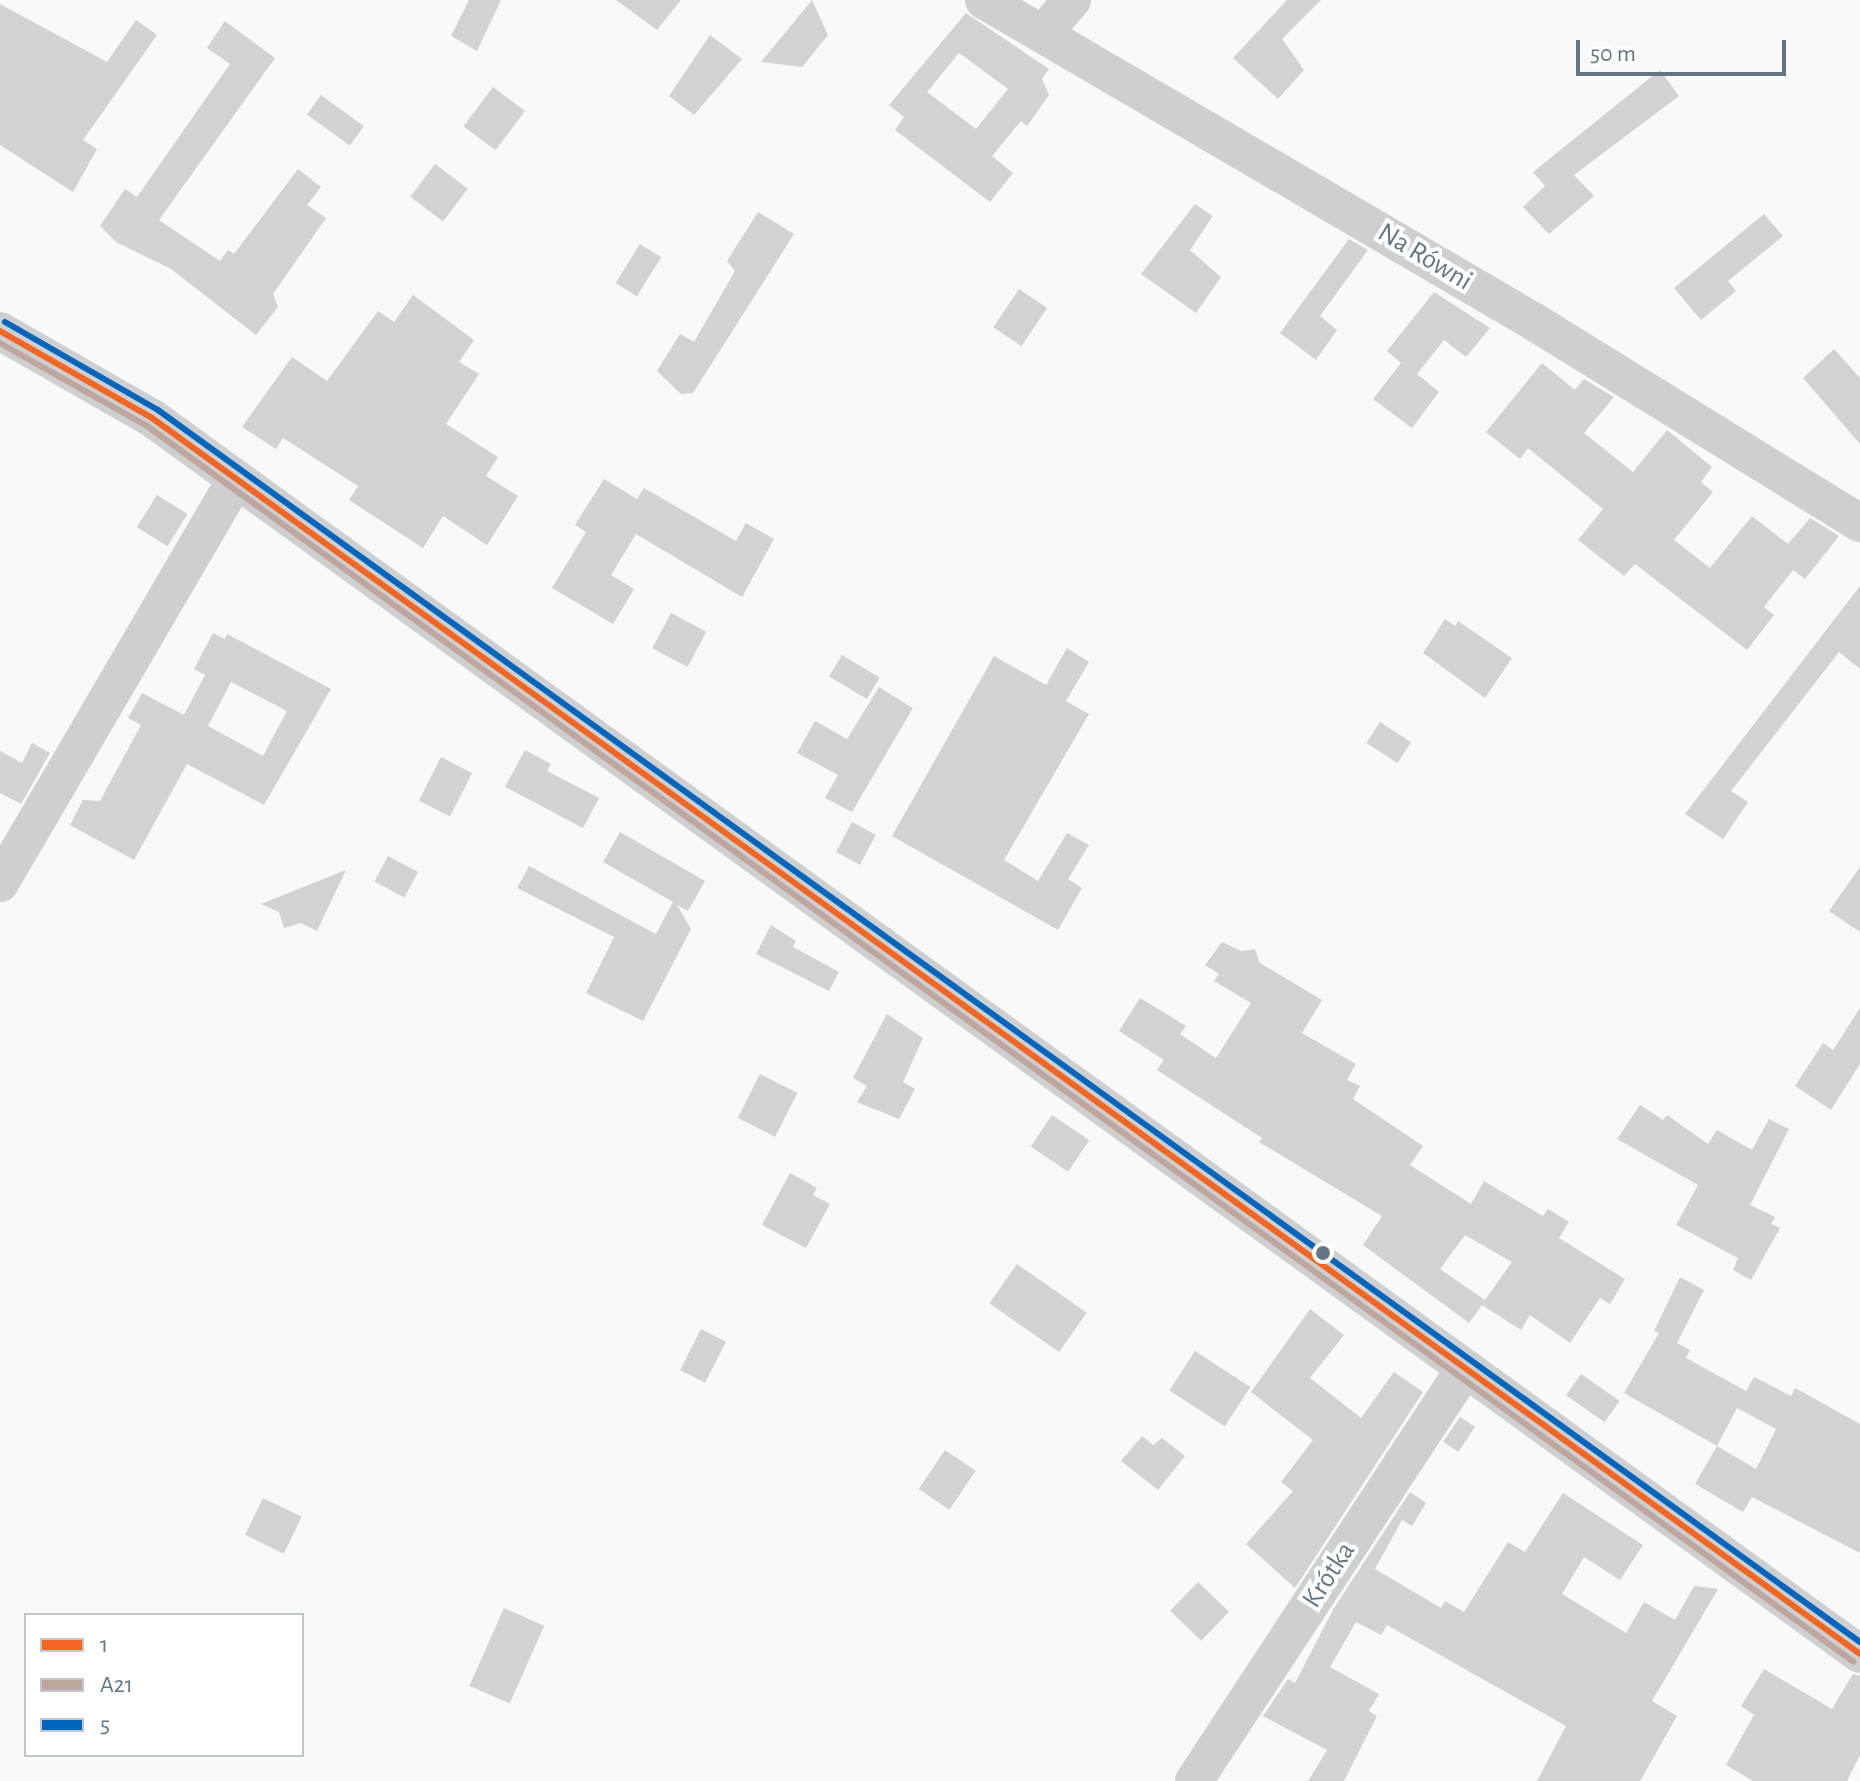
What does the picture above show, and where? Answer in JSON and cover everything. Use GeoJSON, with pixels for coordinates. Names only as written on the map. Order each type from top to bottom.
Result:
{"type":"FeatureCollection","features":[{"type":"Feature","properties":{"kind":"street","name":"Na Równi"},"geometry":{"type":"LineString","coordinates":[[984,0],[1045,31],[1860,523]]}},
{"type":"Feature","properties":{"kind":"street"},"geometry":{"type":"LineString","coordinates":[[1045,31],[1072,0]]}},
{"type":"Feature","properties":{"kind":"street"},"geometry":{"type":"LineString","coordinates":[[0,331],[91,379],[236,479],[1465,1369],[1856,1643]]}},
{"type":"Feature","properties":{"kind":"street"},"geometry":{"type":"LineString","coordinates":[[0,883],[236,479]]}},
{"type":"Feature","properties":{"kind":"street","name":"Krótka"},"geometry":{"type":"LineString","coordinates":[[1194,1781],[1465,1369]]}},
{"type":"Feature","properties":{"kind":"building"},"geometry":{"type":"Polygon","coordinates":[[[469,0],[501,0],[477,51],[451,36],[469,0]]]}},
{"type":"Feature","properties":{"kind":"building"},"geometry":{"type":"Polygon","coordinates":[[[616,0],[681,0],[657,30],[616,0]]]}},
{"type":"Feature","properties":{"kind":"building"},"geometry":{"type":"Polygon","coordinates":[[[812,0],[828,35],[802,67],[761,62],[812,0]]]}},
{"type":"Feature","properties":{"kind":"building"},"geometry":{"type":"Polygon","coordinates":[[[1287,0],[1321,0],[1282,39],[1304,70],[1278,99],[1233,58],[1287,0]]]}},
{"type":"Feature","properties":{"kind":"building"},"geometry":{"type":"Polygon","coordinates":[[[0,4],[107,62],[136,20],[157,35],[83,140],[97,149],[73,192],[0,145],[0,4]]]}},
{"type":"Feature","properties":{"kind":"building"},"geometry":{"type":"Polygon","coordinates":[[[966,13],[1049,69],[1042,79],[1049,95],[1027,126],[1021,121],[992,156],[1013,173],[990,202],[895,130],[904,117],[889,105],[966,13]],[[959,53],[927,92],[976,129],[1008,89],[959,53]]]}},
{"type":"Feature","properties":{"kind":"building"},"geometry":{"type":"Polygon","coordinates":[[[225,21],[275,58],[159,220],[220,261],[228,250],[234,254],[298,169],[321,187],[307,205],[326,218],[273,294],[278,307],[256,335],[171,269],[116,242],[100,226],[125,189],[137,197],[230,64],[207,48],[225,21]]]}},
{"type":"Feature","properties":{"kind":"building"},"geometry":{"type":"Polygon","coordinates":[[[710,35],[742,59],[694,115],[669,96],[710,35]]]}},
{"type":"Feature","properties":{"kind":"building"},"geometry":{"type":"Polygon","coordinates":[[[1660,70],[1679,96],[1574,175],[1594,196],[1549,234],[1523,207],[1545,186],[1533,172],[1660,70]]]}},
{"type":"Feature","properties":{"kind":"building"},"geometry":{"type":"Polygon","coordinates":[[[493,87],[525,111],[495,150],[464,126],[493,87]]]}},
{"type":"Feature","properties":{"kind":"building"},"geometry":{"type":"Polygon","coordinates":[[[321,95],[364,126],[350,146],[307,114],[321,95]]]}},
{"type":"Feature","properties":{"kind":"building"},"geometry":{"type":"Polygon","coordinates":[[[435,164],[468,189],[443,221],[410,197],[435,164]]]}},
{"type":"Feature","properties":{"kind":"building"},"geometry":{"type":"Polygon","coordinates":[[[1195,204],[1213,216],[1190,250],[1221,277],[1196,313],[1141,274],[1195,204]]]}},
{"type":"Feature","properties":{"kind":"building"},"geometry":{"type":"Polygon","coordinates":[[[758,212],[794,234],[693,393],[681,394],[657,371],[680,334],[694,342],[735,271],[727,261],[758,212]]]}},
{"type":"Feature","properties":{"kind":"building"},"geometry":{"type":"Polygon","coordinates":[[[1764,214],[1783,236],[1728,281],[1736,291],[1701,320],[1674,288],[1764,214]]]}},
{"type":"Feature","properties":{"kind":"building"},"geometry":{"type":"Polygon","coordinates":[[[1349,239],[1368,250],[1320,316],[1337,330],[1316,360],[1280,333],[1349,239]]]}},
{"type":"Feature","properties":{"kind":"building"},"geometry":{"type":"Polygon","coordinates":[[[640,244],[661,257],[637,296],[616,283],[640,244]]]}},
{"type":"Feature","properties":{"kind":"building"},"geometry":{"type":"Polygon","coordinates":[[[1019,289],[1047,308],[1021,346],[993,327],[1019,289]]]}},
{"type":"Feature","properties":{"kind":"building"},"geometry":{"type":"Polygon","coordinates":[[[1434,292],[1490,328],[1466,357],[1444,340],[1417,374],[1439,392],[1412,428],[1373,399],[1401,363],[1387,351],[1434,292]]]}},
{"type":"Feature","properties":{"kind":"building"},"geometry":{"type":"Polygon","coordinates":[[[413,295],[474,340],[459,362],[479,374],[446,424],[498,457],[486,476],[518,496],[487,545],[443,516],[423,548],[349,500],[358,486],[283,438],[276,449],[242,427],[292,357],[327,381],[378,311],[394,322],[413,295]]]}},
{"type":"Feature","properties":{"kind":"building"},"geometry":{"type":"Polygon","coordinates":[[[1834,349],[1860,378],[1860,444],[1803,378],[1834,349]]]}},
{"type":"Feature","properties":{"kind":"building"},"geometry":{"type":"Polygon","coordinates":[[[1542,363],[1575,390],[1584,379],[1614,397],[1584,433],[1633,472],[1667,430],[1712,467],[1701,482],[1713,492],[1674,540],[1710,568],[1752,516],[1788,544],[1810,518],[1839,536],[1805,579],[1793,570],[1764,607],[1774,615],[1747,650],[1635,564],[1624,576],[1578,540],[1603,509],[1528,448],[1520,459],[1486,432],[1542,363]]]}},
{"type":"Feature","properties":{"kind":"building"},"geometry":{"type":"Polygon","coordinates":[[[604,479],[637,499],[644,488],[736,541],[746,523],[774,539],[742,597],[636,534],[611,575],[634,589],[613,624],[552,588],[586,532],[575,525],[604,479]]]}},
{"type":"Feature","properties":{"kind":"building"},"geometry":{"type":"Polygon","coordinates":[[[157,495],[188,514],[167,546],[137,527],[157,495]]]}},
{"type":"Feature","properties":{"kind":"building"},"geometry":{"type":"Polygon","coordinates":[[[1860,586],[1860,669],[1839,652],[1731,791],[1748,802],[1723,839],[1685,814],[1860,586]]]}},
{"type":"Feature","properties":{"kind":"building"},"geometry":{"type":"Polygon","coordinates":[[[671,613],[706,632],[688,667],[652,648],[671,613]]]}},
{"type":"Feature","properties":{"kind":"building"},"geometry":{"type":"Polygon","coordinates":[[[1445,619],[1455,626],[1458,621],[1512,658],[1485,698],[1423,653],[1445,619]]]}},
{"type":"Feature","properties":{"kind":"building"},"geometry":{"type":"Polygon","coordinates":[[[213,633],[225,639],[227,634],[331,689],[264,805],[187,764],[134,860],[70,825],[83,800],[100,801],[141,725],[128,718],[142,693],[184,715],[205,675],[194,669],[213,633]],[[231,682],[208,726],[263,756],[287,711],[231,682]]]}},
{"type":"Feature","properties":{"kind":"building"},"geometry":{"type":"Polygon","coordinates":[[[1067,648],[1089,662],[1066,701],[1089,714],[1004,860],[1038,881],[1067,833],[1089,845],[1068,879],[1082,888],[1058,930],[892,836],[994,656],[1046,685],[1067,648]]]}},
{"type":"Feature","properties":{"kind":"building"},"geometry":{"type":"Polygon","coordinates":[[[842,655],[880,678],[867,699],[829,676],[842,655]]]}},
{"type":"Feature","properties":{"kind":"building"},"geometry":{"type":"Polygon","coordinates":[[[879,687],[913,708],[852,812],[825,798],[838,775],[797,753],[815,721],[847,739],[879,687]]]}},
{"type":"Feature","properties":{"kind":"building"},"geometry":{"type":"Polygon","coordinates":[[[1380,722],[1411,742],[1397,763],[1366,743],[1380,722]]]}},
{"type":"Feature","properties":{"kind":"building"},"geometry":{"type":"Polygon","coordinates":[[[32,743],[50,753],[21,804],[0,793],[0,751],[22,763],[32,743]]]}},
{"type":"Feature","properties":{"kind":"building"},"geometry":{"type":"Polygon","coordinates":[[[525,750],[551,764],[547,771],[599,798],[583,828],[505,787],[525,750]]]}},
{"type":"Feature","properties":{"kind":"building"},"geometry":{"type":"Polygon","coordinates":[[[441,757],[472,773],[450,817],[419,801],[441,757]]]}},
{"type":"Feature","properties":{"kind":"building"},"geometry":{"type":"Polygon","coordinates":[[[852,822],[876,835],[860,865],[836,852],[852,822]]]}},
{"type":"Feature","properties":{"kind":"building"},"geometry":{"type":"Polygon","coordinates":[[[620,832],[705,881],[688,911],[677,905],[691,929],[643,1021],[586,993],[614,937],[517,888],[529,866],[656,934],[673,902],[603,862],[620,832]]]}},
{"type":"Feature","properties":{"kind":"building"},"geometry":{"type":"Polygon","coordinates":[[[388,856],[418,872],[404,898],[374,882],[388,856]]]}},
{"type":"Feature","properties":{"kind":"building"},"geometry":{"type":"Polygon","coordinates":[[[1860,867],[1860,932],[1829,911],[1860,867]]]}},
{"type":"Feature","properties":{"kind":"building"},"geometry":{"type":"Polygon","coordinates":[[[346,870],[317,931],[301,923],[284,928],[279,912],[261,904],[346,870]]]}},
{"type":"Feature","properties":{"kind":"building"},"geometry":{"type":"Polygon","coordinates":[[[771,925],[796,941],[793,947],[839,972],[829,991],[756,954],[771,925]]]}},
{"type":"Feature","properties":{"kind":"building"},"geometry":{"type":"Polygon","coordinates":[[[1222,942],[1241,951],[1255,949],[1260,963],[1322,1000],[1302,1033],[1356,1064],[1347,1080],[1360,1086],[1353,1099],[1423,1146],[1410,1165],[1471,1204],[1484,1181],[1543,1216],[1548,1209],[1569,1222],[1559,1238],[1625,1279],[1610,1304],[1600,1298],[1570,1343],[1530,1315],[1521,1330],[1482,1305],[1469,1323],[1363,1245],[1382,1216],[1259,1142],[1262,1138],[1157,1070],[1164,1060],[1119,1031],[1140,998],[1186,1026],[1180,1034],[1216,1058],[1251,1003],[1214,981],[1219,974],[1205,965],[1222,942]],[[1465,1235],[1440,1269],[1485,1300],[1512,1262],[1465,1235]]]}},
{"type":"Feature","properties":{"kind":"building"},"geometry":{"type":"Polygon","coordinates":[[[1860,1008],[1860,1064],[1831,1110],[1795,1086],[1823,1043],[1833,1050],[1860,1008]]]}},
{"type":"Feature","properties":{"kind":"building"},"geometry":{"type":"Polygon","coordinates":[[[887,1014],[923,1038],[903,1082],[915,1089],[899,1119],[857,1102],[867,1086],[853,1078],[887,1014]]]}},
{"type":"Feature","properties":{"kind":"building"},"geometry":{"type":"Polygon","coordinates":[[[760,1074],[797,1093],[775,1137],[738,1118],[760,1074]]]}},
{"type":"Feature","properties":{"kind":"building"},"geometry":{"type":"Polygon","coordinates":[[[1640,1105],[1663,1120],[1667,1115],[1708,1144],[1717,1130],[1752,1150],[1769,1119],[1789,1129],[1750,1205],[1775,1217],[1771,1224],[1780,1228],[1751,1280],[1733,1270],[1738,1258],[1676,1225],[1698,1185],[1617,1139],[1640,1105]]]}},
{"type":"Feature","properties":{"kind":"building"},"geometry":{"type":"Polygon","coordinates":[[[1052,1115],[1089,1140],[1068,1172],[1031,1147],[1052,1115]]]}},
{"type":"Feature","properties":{"kind":"building"},"geometry":{"type":"Polygon","coordinates":[[[790,1173],[817,1188],[813,1195],[830,1204],[806,1248],[762,1225],[790,1173]]]}},
{"type":"Feature","properties":{"kind":"building"},"geometry":{"type":"Polygon","coordinates":[[[1017,1264],[1087,1313],[1059,1352],[989,1303],[1017,1264]]]}},
{"type":"Feature","properties":{"kind":"building"},"geometry":{"type":"Polygon","coordinates":[[[1680,1277],[1704,1290],[1677,1343],[1690,1350],[1686,1358],[1746,1391],[1754,1377],[1791,1396],[1795,1388],[1860,1424],[1860,1553],[1752,1497],[1743,1512],[1695,1484],[1717,1446],[1624,1393],[1659,1333],[1654,1331],[1680,1277]],[[1737,1408],[1717,1446],[1756,1469],[1776,1429],[1737,1408]]]}},
{"type":"Feature","properties":{"kind":"building"},"geometry":{"type":"Polygon","coordinates":[[[1310,1309],[1344,1335],[1310,1378],[1361,1418],[1394,1372],[1423,1392],[1295,1588],[1246,1544],[1293,1491],[1281,1482],[1313,1440],[1251,1392],[1310,1309]]]}},
{"type":"Feature","properties":{"kind":"building"},"geometry":{"type":"Polygon","coordinates":[[[701,1329],[726,1342],[705,1383],[680,1370],[701,1329]]]}},
{"type":"Feature","properties":{"kind":"building"},"geometry":{"type":"Polygon","coordinates":[[[1195,1351],[1250,1387],[1225,1426],[1169,1390],[1195,1351]]]}},
{"type":"Feature","properties":{"kind":"building"},"geometry":{"type":"Polygon","coordinates":[[[1581,1374],[1620,1401],[1605,1422],[1566,1395],[1581,1374]]]}},
{"type":"Feature","properties":{"kind":"building"},"geometry":{"type":"Polygon","coordinates":[[[1460,1417],[1475,1427],[1458,1452],[1443,1442],[1460,1417]]]}},
{"type":"Feature","properties":{"kind":"building"},"geometry":{"type":"Polygon","coordinates":[[[1142,1436],[1153,1445],[1162,1438],[1185,1456],[1158,1490],[1121,1461],[1142,1436]]]}},
{"type":"Feature","properties":{"kind":"building"},"geometry":{"type":"Polygon","coordinates":[[[945,1450],[976,1471],[949,1510],[919,1489],[945,1450]]]}},
{"type":"Feature","properties":{"kind":"building"},"geometry":{"type":"Polygon","coordinates":[[[1410,1492],[1426,1503],[1412,1526],[1402,1520],[1375,1569],[1441,1608],[1445,1601],[1464,1612],[1508,1542],[1525,1552],[1563,1493],[1643,1545],[1620,1580],[1584,1557],[1562,1594],[1626,1633],[1644,1602],[1675,1620],[1694,1586],[1718,1589],[1652,1701],[1677,1716],[1640,1781],[1537,1781],[1566,1726],[1387,1625],[1381,1635],[1356,1622],[1330,1667],[1379,1694],[1369,1711],[1377,1716],[1344,1781],[1308,1781],[1327,1750],[1263,1716],[1288,1679],[1295,1683],[1334,1608],[1410,1492]]]}},
{"type":"Feature","properties":{"kind":"building"},"geometry":{"type":"Polygon","coordinates":[[[263,1498],[302,1517],[284,1554],[245,1535],[263,1498]]]}},
{"type":"Feature","properties":{"kind":"building"},"geometry":{"type":"Polygon","coordinates":[[[1198,1582],[1229,1612],[1201,1641],[1170,1611],[1198,1582]]]}},
{"type":"Feature","properties":{"kind":"building"},"geometry":{"type":"Polygon","coordinates":[[[504,1608],[544,1626],[510,1704],[469,1686],[504,1608]]]}},
{"type":"Feature","properties":{"kind":"building"},"geometry":{"type":"Polygon","coordinates":[[[1764,1669],[1832,1709],[1853,1674],[1860,1676],[1860,1755],[1847,1781],[1753,1781],[1726,1765],[1754,1715],[1741,1706],[1764,1669]]]}},
{"type":"Feature","properties":{"kind":"transit line","name":"5"},"geometry":{"type":"LineString","coordinates":[[5,322],[158,410],[1860,1642]]}},
{"type":"Feature","properties":{"kind":"transit line","name":"1"},"geometry":{"type":"LineString","coordinates":[[0,331],[152,418],[1860,1654]]}},
{"type":"Feature","properties":{"kind":"transit line","name":"A21"},"geometry":{"type":"LineString","coordinates":[[0,343],[147,426],[1854,1662]]}}]}
